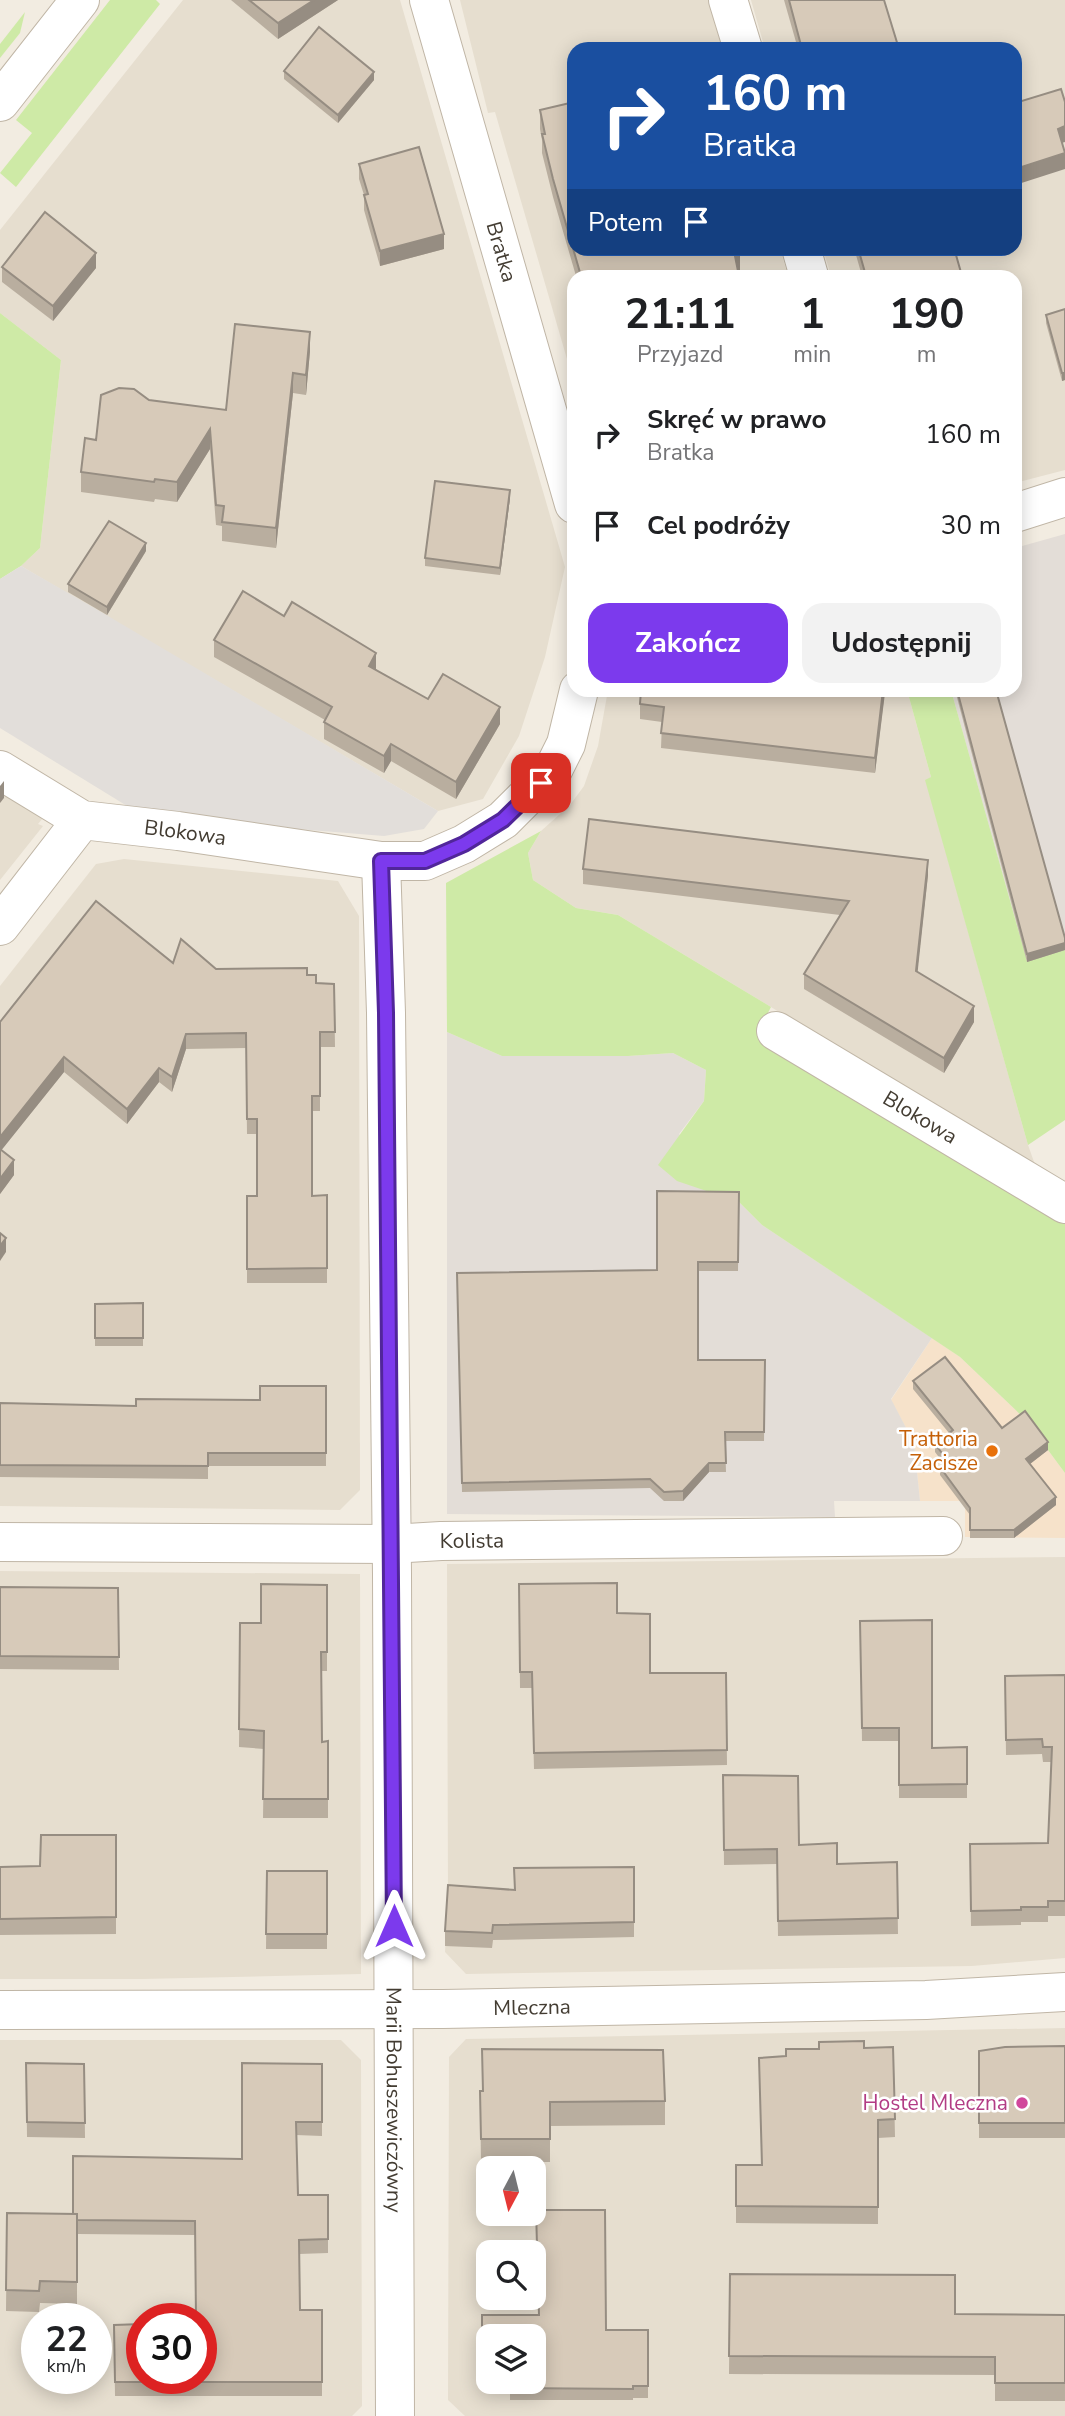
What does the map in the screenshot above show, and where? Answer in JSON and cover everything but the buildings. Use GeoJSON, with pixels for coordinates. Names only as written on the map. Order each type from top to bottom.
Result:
{"type":"FeatureCollection","features":[{"type":"Feature","properties":{"kind":"street","name":"Bratka"},"geometry":{"type":"LineString","coordinates":[[429,0],[567,481]]}},
{"type":"Feature","properties":{"kind":"street"},"geometry":{"type":"LineString","coordinates":[[728,0],[741,42]]}},
{"type":"Feature","properties":{"kind":"street"},"geometry":{"type":"LineString","coordinates":[[0,102],[75,2]]}},
{"type":"Feature","properties":{"kind":"street"},"geometry":{"type":"LineString","coordinates":[[1022,511],[1065,497]]}},
{"type":"Feature","properties":{"kind":"street"},"geometry":{"type":"LineString","coordinates":[[381,861],[425,861],[464,844],[503,820],[553,770],[566,744],[577,697]]}},
{"type":"Feature","properties":{"kind":"street","name":"Blokowa"},"geometry":{"type":"LineString","coordinates":[[0,770],[82,820],[178,831],[381,861]]}},
{"type":"Feature","properties":{"kind":"street"},"geometry":{"type":"LineString","coordinates":[[0,926],[82,820]]}},
{"type":"Feature","properties":{"kind":"street","name":"Marii Bohuszewiczówny"},"geometry":{"type":"LineString","coordinates":[[381,861],[386,1013],[391,1544],[395,2416]]}},
{"type":"Feature","properties":{"kind":"street","name":"Blokowa"},"geometry":{"type":"LineString","coordinates":[[776,1031],[1065,1205]]}},
{"type":"Feature","properties":{"kind":"street","name":"Kolista"},"geometry":{"type":"LineString","coordinates":[[0,1542],[391,1544],[441,1541],[943,1536]]}},
{"type":"Feature","properties":{"kind":"street","name":"Mleczna"},"geometry":{"type":"LineString","coordinates":[[0,2010],[394,2010],[926,2000],[1065,1992]]}},
{"type":"Feature","properties":{"kind":"shaded area"},"geometry":{"type":"Polygon","coordinates":[[[183,0],[400,0],[565,567],[545,657],[519,736],[483,799],[438,811],[21,566],[40,548],[61,360],[0,313],[0,230],[183,0]]]}},
{"type":"Feature","properties":{"kind":"shaded area"},"geometry":{"type":"Polygon","coordinates":[[[460,0],[709,0],[720,42],[567,42],[567,256],[782,256],[786,270],[567,270],[567,359],[495,112],[488,113],[460,0]]]}},
{"type":"Feature","properties":{"kind":"shaded area"},"geometry":{"type":"Polygon","coordinates":[[[751,0],[1065,0],[1065,470],[1022,481],[1022,270],[829,270],[825,256],[1022,256],[1022,42],[763,42],[751,0]]]}},
{"type":"Feature","properties":{"kind":"shaded area"},"geometry":{"type":"Polygon","coordinates":[[[1065,534],[1065,950],[1027,962],[953,697],[1022,697],[1022,546],[1065,534]]]}},
{"type":"Feature","properties":{"kind":"shaded area"},"geometry":{"type":"Polygon","coordinates":[[[21,566],[438,811],[424,829],[384,836],[163,818],[132,809],[0,728],[0,579],[21,566]]]}},
{"type":"Feature","properties":{"kind":"shaded area"},"geometry":{"type":"Polygon","coordinates":[[[607,697],[909,697],[931,777],[926,781],[1038,1173],[618,915],[576,908],[533,880],[528,853],[541,831],[570,805],[584,786],[598,746],[607,697]]]}},
{"type":"Feature","properties":{"kind":"shaded area"},"geometry":{"type":"Polygon","coordinates":[[[0,787],[46,814],[38,824],[43,826],[0,880],[0,787]]]}},
{"type":"Feature","properties":{"kind":"shaded area"},"geometry":{"type":"Polygon","coordinates":[[[124,859],[338,881],[359,916],[360,1490],[340,1510],[0,1506],[0,986],[96,864],[124,859]]]}},
{"type":"Feature","properties":{"kind":"shaded area"},"geometry":{"type":"Polygon","coordinates":[[[447,1032],[502,1056],[628,1056],[673,1053],[706,1070],[704,1101],[679,1134],[762,1225],[932,1338],[891,1399],[914,1443],[920,1501],[834,1501],[835,1517],[447,1514],[447,1032]]]}},
{"type":"Feature","properties":{"kind":"shaded area"},"geometry":{"type":"Polygon","coordinates":[[[932,1338],[960,1357],[1025,1419],[1065,1473],[1065,1538],[965,1537],[965,1501],[920,1501],[914,1443],[891,1400],[932,1338]]]}},
{"type":"Feature","properties":{"kind":"shaded area"},"geometry":{"type":"Polygon","coordinates":[[[1065,1557],[1065,1958],[972,1966],[466,1974],[445,1952],[448,1900],[447,1564],[1065,1557]]]}},
{"type":"Feature","properties":{"kind":"shaded area"},"geometry":{"type":"Polygon","coordinates":[[[0,1571],[360,1574],[361,1974],[0,1979],[0,1571]]]}},
{"type":"Feature","properties":{"kind":"shaded area"},"geometry":{"type":"Polygon","coordinates":[[[1065,2028],[1065,2416],[465,2416],[448,2400],[449,2057],[466,2039],[1065,2028]]]}},
{"type":"Feature","properties":{"kind":"shaded area"},"geometry":{"type":"Polygon","coordinates":[[[0,2040],[341,2040],[361,2060],[362,2406],[352,2416],[0,2416],[0,2040]]]}},
{"type":"Feature","properties":{"kind":"green space"},"geometry":{"type":"Polygon","coordinates":[[[110,0],[156,0],[160,4],[16,187],[0,173],[32,133],[16,120],[110,0]]]}},
{"type":"Feature","properties":{"kind":"green space"},"geometry":{"type":"Polygon","coordinates":[[[25,12],[20,33],[0,58],[0,44],[25,12]]]}},
{"type":"Feature","properties":{"kind":"green space"},"geometry":{"type":"Polygon","coordinates":[[[0,313],[61,360],[40,548],[21,566],[0,579],[0,313]]]}},
{"type":"Feature","properties":{"kind":"green space"},"geometry":{"type":"Polygon","coordinates":[[[909,697],[953,697],[1027,961],[1065,950],[1065,1120],[1028,1145],[925,780],[931,777],[909,697]]]}},
{"type":"Feature","properties":{"kind":"green space"},"geometry":{"type":"Polygon","coordinates":[[[541,831],[528,853],[533,880],[576,908],[618,915],[771,1007],[758,1032],[1065,1221],[1065,1473],[1025,1419],[960,1357],[762,1225],[739,1202],[677,1181],[658,1165],[704,1101],[706,1070],[673,1053],[628,1056],[502,1056],[447,1032],[446,883],[541,831]]]}},
{"type":"Feature","properties":{"kind":"place","name":"Trattoria Zacisze"},"geometry":{"type":"Point","coordinates":[992,1451]}},
{"type":"Feature","properties":{"kind":"place","name":"Hostel Mleczna"},"geometry":{"type":"Point","coordinates":[1022,2103]}},
{"type":"Feature","properties":{"kind":"route"},"geometry":{"type":"LineString","coordinates":[[394,1926],[386,1013],[381,861],[425,861],[464,844],[503,820],[541,783]]}}]}
